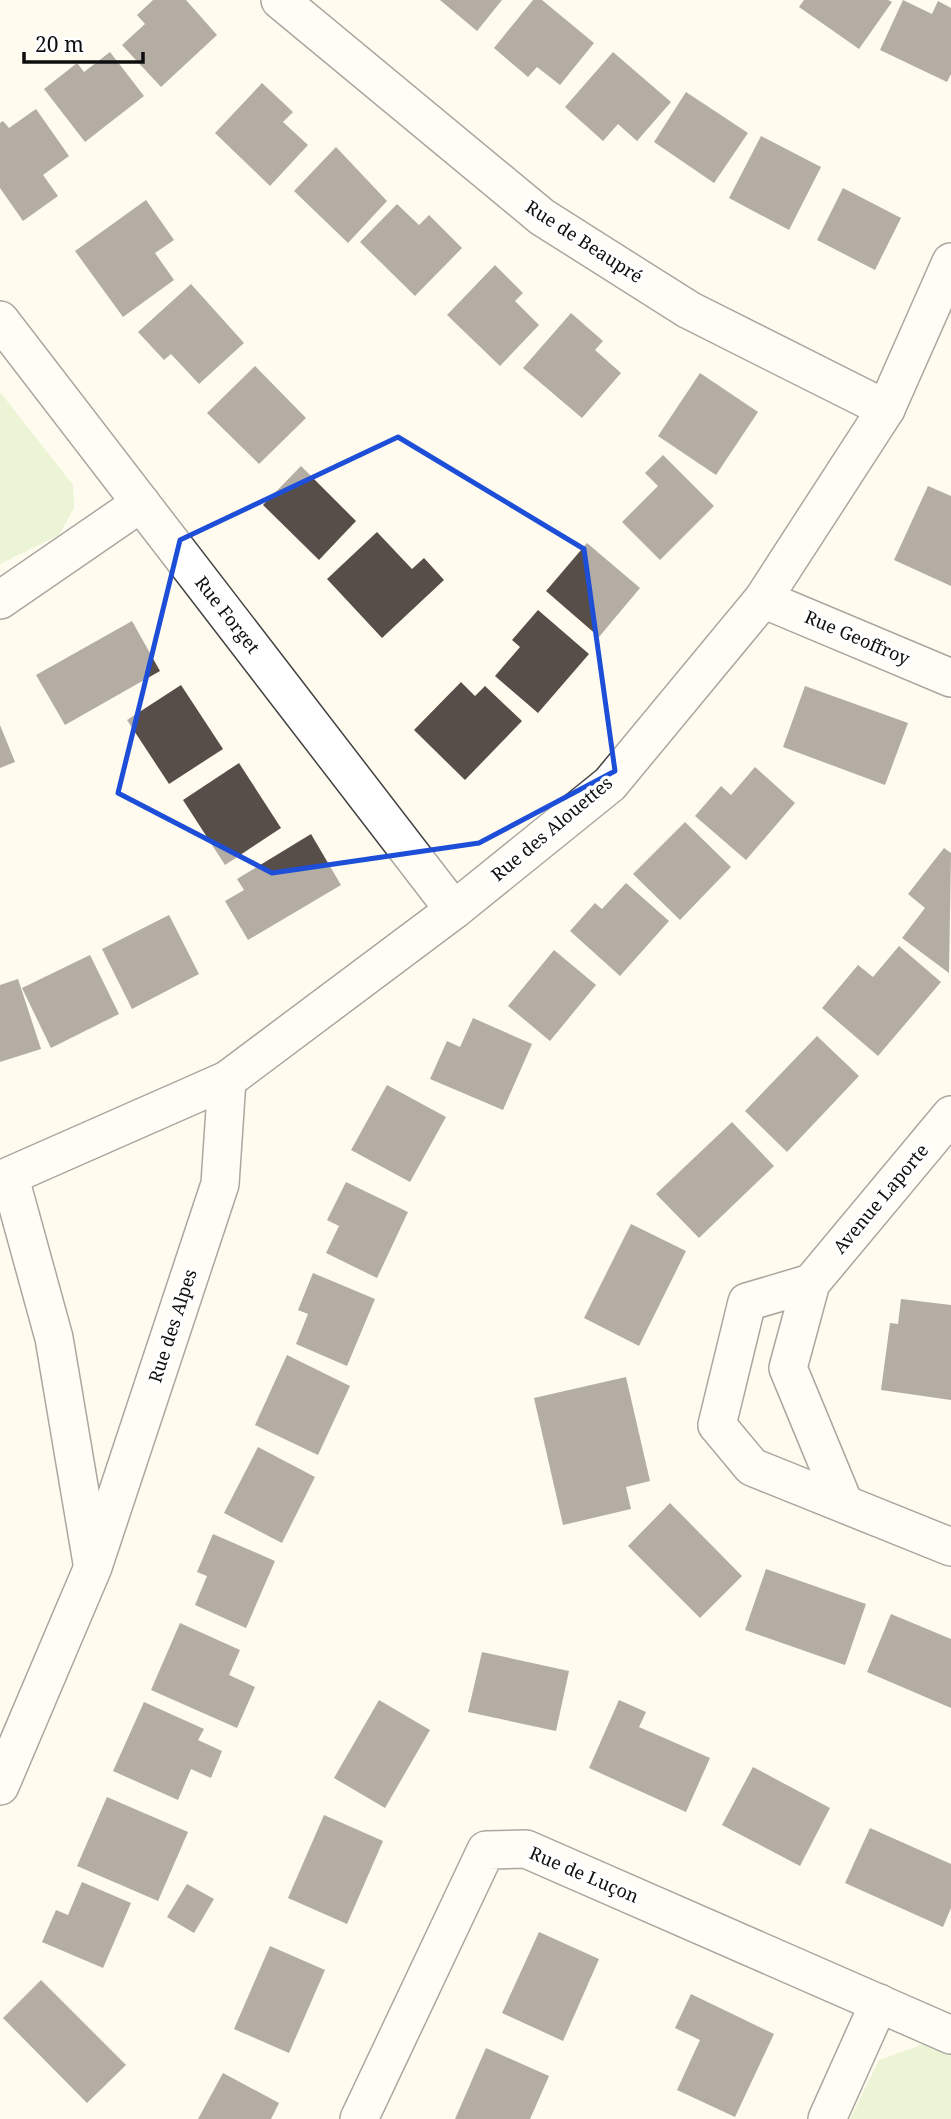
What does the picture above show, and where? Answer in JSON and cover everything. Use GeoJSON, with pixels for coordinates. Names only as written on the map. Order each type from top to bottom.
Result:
{"type":"FeatureCollection","features":[{"type":"Feature","properties":{"kind":"street","name":"Rue de Beaupré"},"geometry":{"type":"LineString","coordinates":[[280,0],[542,217],[689,310],[886,409]]}},
{"type":"Feature","properties":{"kind":"street","name":"Rue des Alouettes"},"geometry":{"type":"LineString","coordinates":[[5,1179],[227,1080],[454,911],[610,784],[763,599],[886,409],[951,261]]}},
{"type":"Feature","properties":{"kind":"street","name":"Rue Forget"},"geometry":{"type":"LineString","coordinates":[[0,320],[454,911]]}},
{"type":"Feature","properties":{"kind":"street"},"geometry":{"type":"LineString","coordinates":[[0,600],[141,503]]}},
{"type":"Feature","properties":{"kind":"street","name":"Rue Geoffroy"},"geometry":{"type":"LineString","coordinates":[[763,599],[951,678]]}},
{"type":"Feature","properties":{"kind":"street","name":"Rue des Alpes"},"geometry":{"type":"LineString","coordinates":[[0,1786],[93,1567],[220,1184],[227,1080]]}},
{"type":"Feature","properties":{"kind":"street","name":"Avenue Laporte"},"geometry":{"type":"LineString","coordinates":[[843,1501],[788,1368],[811,1283],[951,1115]]}},
{"type":"Feature","properties":{"kind":"street"},"geometry":{"type":"LineString","coordinates":[[5,1179],[54,1338],[93,1567]]}},
{"type":"Feature","properties":{"kind":"street"},"geometry":{"type":"LineString","coordinates":[[811,1283],[747,1302],[717,1424],[752,1467],[843,1501],[951,1547]]}},
{"type":"Feature","properties":{"kind":"street","name":"Rue de Luçon"},"geometry":{"type":"LineString","coordinates":[[359,2119],[486,1850],[526,1849],[951,2035]]}},
{"type":"Feature","properties":{"kind":"street"},"geometry":{"type":"LineString","coordinates":[[827,2119],[878,2004]]}},
{"type":"Feature","properties":{"kind":"highlighted area"},"geometry":{"type":"Polygon","coordinates":[[[398,437],[584,549],[615,771],[479,843],[272,873],[118,793],[180,540],[398,437]]]}},
{"type":"Feature","properties":{"kind":"green space"},"geometry":{"type":"Polygon","coordinates":[[[0,392],[73,485],[74,508],[59,535],[0,564],[0,392]]]}},
{"type":"Feature","properties":{"kind":"green space"},"geometry":{"type":"Polygon","coordinates":[[[946,2036],[951,2038],[951,2119],[850,2119],[879,2060],[946,2036]]]}},
{"type":"Feature","properties":{"kind":"building"},"geometry":{"type":"Polygon","coordinates":[[[153,0],[186,0],[217,35],[161,87],[122,45],[145,24],[137,15],[153,0]]]}},
{"type":"Feature","properties":{"kind":"building"},"geometry":{"type":"Polygon","coordinates":[[[440,0],[502,0],[477,31],[440,0]]]}},
{"type":"Feature","properties":{"kind":"building"},"geometry":{"type":"Polygon","coordinates":[[[533,0],[542,0],[594,43],[560,85],[537,67],[528,77],[494,48],[533,0]]]}},
{"type":"Feature","properties":{"kind":"building"},"geometry":{"type":"Polygon","coordinates":[[[804,0],[892,2],[859,49],[799,7],[804,0]]]}},
{"type":"Feature","properties":{"kind":"building"},"geometry":{"type":"Polygon","coordinates":[[[903,0],[932,14],[938,1],[951,8],[951,74],[947,82],[880,50],[903,0]]]}},
{"type":"Feature","properties":{"kind":"building"},"geometry":{"type":"Polygon","coordinates":[[[110,52],[144,96],[85,142],[44,89],[77,63],[84,72],[110,52]]]}},
{"type":"Feature","properties":{"kind":"building"},"geometry":{"type":"Polygon","coordinates":[[[613,52],[671,102],[637,141],[618,124],[603,141],[565,107],[613,52]]]}},
{"type":"Feature","properties":{"kind":"building"},"geometry":{"type":"Polygon","coordinates":[[[262,83],[293,112],[283,122],[308,145],[270,186],[215,133],[262,83]]]}},
{"type":"Feature","properties":{"kind":"building"},"geometry":{"type":"Polygon","coordinates":[[[686,92],[748,133],[714,183],[654,142],[686,92]]]}},
{"type":"Feature","properties":{"kind":"building"},"geometry":{"type":"Polygon","coordinates":[[[36,109],[69,156],[43,175],[58,196],[23,221],[0,188],[0,123],[3,121],[9,128],[36,109]]]}},
{"type":"Feature","properties":{"kind":"building"},"geometry":{"type":"Polygon","coordinates":[[[761,136],[821,167],[789,230],[729,198],[761,136]]]}},
{"type":"Feature","properties":{"kind":"building"},"geometry":{"type":"Polygon","coordinates":[[[336,147],[387,201],[348,243],[294,191],[336,147]]]}},
{"type":"Feature","properties":{"kind":"building"},"geometry":{"type":"Polygon","coordinates":[[[843,188],[901,218],[875,270],[817,240],[843,188]]]}},
{"type":"Feature","properties":{"kind":"building"},"geometry":{"type":"Polygon","coordinates":[[[146,200],[174,240],[155,253],[174,280],[123,317],[75,251],[146,200]]]}},
{"type":"Feature","properties":{"kind":"building"},"geometry":{"type":"Polygon","coordinates":[[[397,204],[419,225],[429,215],[462,248],[415,296],[360,242],[397,204]]]}},
{"type":"Feature","properties":{"kind":"building"},"geometry":{"type":"Polygon","coordinates":[[[495,265],[523,293],[515,301],[539,325],[500,366],[447,315],[495,265]]]}},
{"type":"Feature","properties":{"kind":"building"},"geometry":{"type":"Polygon","coordinates":[[[191,284],[244,343],[199,384],[171,354],[164,360],[138,332],[191,284]]]}},
{"type":"Feature","properties":{"kind":"building"},"geometry":{"type":"Polygon","coordinates":[[[571,313],[603,341],[595,350],[621,373],[582,418],[523,368],[571,313]]]}},
{"type":"Feature","properties":{"kind":"building"},"geometry":{"type":"Polygon","coordinates":[[[255,366],[306,418],[259,464],[207,413],[255,366]]]}},
{"type":"Feature","properties":{"kind":"building"},"geometry":{"type":"Polygon","coordinates":[[[700,373],[758,412],[716,475],[658,436],[700,373]]]}},
{"type":"Feature","properties":{"kind":"building"},"geometry":{"type":"Polygon","coordinates":[[[663,455],[714,506],[660,560],[622,522],[658,486],[645,473],[663,455]]]}},
{"type":"Feature","properties":{"kind":"building"},"geometry":{"type":"Polygon","coordinates":[[[301,466],[356,521],[319,560],[263,505],[301,466]]]}},
{"type":"Feature","properties":{"kind":"building"},"geometry":{"type":"Polygon","coordinates":[[[928,486],[951,496],[951,586],[894,560],[928,486]]]}},
{"type":"Feature","properties":{"kind":"building"},"geometry":{"type":"Polygon","coordinates":[[[377,532],[412,569],[424,558],[444,580],[382,638],[327,579],[377,532]]]}},
{"type":"Feature","properties":{"kind":"building"},"geometry":{"type":"Polygon","coordinates":[[[587,543],[640,588],[599,637],[546,591],[587,543]]]}},
{"type":"Feature","properties":{"kind":"building"},"geometry":{"type":"Polygon","coordinates":[[[538,610],[589,654],[538,713],[495,676],[520,647],[512,640],[538,610]]]}},
{"type":"Feature","properties":{"kind":"building"},"geometry":{"type":"Polygon","coordinates":[[[132,621],[160,671],[65,725],[36,675],[132,621]]]}},
{"type":"Feature","properties":{"kind":"building"},"geometry":{"type":"Polygon","coordinates":[[[461,682],[475,696],[485,686],[522,721],[465,780],[414,730],[461,682]]]}},
{"type":"Feature","properties":{"kind":"building"},"geometry":{"type":"Polygon","coordinates":[[[181,685],[223,749],[169,784],[127,720],[181,685]]]}},
{"type":"Feature","properties":{"kind":"building"},"geometry":{"type":"Polygon","coordinates":[[[805,686],[908,723],[885,785],[783,747],[805,686]]]}},
{"type":"Feature","properties":{"kind":"building"},"geometry":{"type":"Polygon","coordinates":[[[0,725],[15,762],[0,768],[0,725]]]}},
{"type":"Feature","properties":{"kind":"building"},"geometry":{"type":"Polygon","coordinates":[[[239,763],[281,828],[225,865],[183,800],[239,763]]]}},
{"type":"Feature","properties":{"kind":"building"},"geometry":{"type":"Polygon","coordinates":[[[755,767],[795,803],[746,860],[695,816],[721,786],[731,795],[755,767]]]}},
{"type":"Feature","properties":{"kind":"building"},"geometry":{"type":"Polygon","coordinates":[[[685,822],[731,867],[680,920],[633,874],[685,822]]]}},
{"type":"Feature","properties":{"kind":"building"},"geometry":{"type":"Polygon","coordinates":[[[311,834],[341,885],[248,940],[225,901],[244,890],[237,879],[311,834]]]}},
{"type":"Feature","properties":{"kind":"building"},"geometry":{"type":"Polygon","coordinates":[[[944,848],[951,853],[949,973],[902,938],[925,908],[908,894],[944,848]]]}},
{"type":"Feature","properties":{"kind":"building"},"geometry":{"type":"Polygon","coordinates":[[[626,883],[669,921],[620,976],[570,931],[595,903],[602,909],[626,883]]]}},
{"type":"Feature","properties":{"kind":"building"},"geometry":{"type":"Polygon","coordinates":[[[169,915],[199,974],[132,1009],[102,949],[169,915]]]}},
{"type":"Feature","properties":{"kind":"building"},"geometry":{"type":"Polygon","coordinates":[[[899,946],[941,982],[878,1056],[822,1008],[858,965],[873,977],[899,946]]]}},
{"type":"Feature","properties":{"kind":"building"},"geometry":{"type":"Polygon","coordinates":[[[554,950],[596,985],[550,1041],[508,1006],[554,950]]]}},
{"type":"Feature","properties":{"kind":"building"},"geometry":{"type":"Polygon","coordinates":[[[90,955],[119,1014],[51,1048],[22,988],[90,955]]]}},
{"type":"Feature","properties":{"kind":"building"},"geometry":{"type":"Polygon","coordinates":[[[18,979],[41,1049],[0,1062],[0,985],[18,979]]]}},
{"type":"Feature","properties":{"kind":"building"},"geometry":{"type":"Polygon","coordinates":[[[473,1018],[532,1044],[503,1110],[430,1079],[447,1041],[460,1047],[473,1018]]]}},
{"type":"Feature","properties":{"kind":"building"},"geometry":{"type":"Polygon","coordinates":[[[817,1036],[859,1076],[787,1152],[745,1111],[817,1036]]]}},
{"type":"Feature","properties":{"kind":"building"},"geometry":{"type":"Polygon","coordinates":[[[387,1085],[446,1117],[410,1182],[351,1150],[387,1085]]]}},
{"type":"Feature","properties":{"kind":"building"},"geometry":{"type":"Polygon","coordinates":[[[732,1122],[774,1166],[699,1238],[656,1194],[732,1122]]]}},
{"type":"Feature","properties":{"kind":"building"},"geometry":{"type":"Polygon","coordinates":[[[346,1182],[408,1212],[377,1278],[326,1253],[339,1226],[327,1220],[346,1182]]]}},
{"type":"Feature","properties":{"kind":"building"},"geometry":{"type":"Polygon","coordinates":[[[631,1224],[686,1251],[639,1346],[584,1318],[631,1224]]]}},
{"type":"Feature","properties":{"kind":"building"},"geometry":{"type":"Polygon","coordinates":[[[313,1273],[375,1299],[347,1366],[296,1344],[308,1314],[298,1310],[313,1273]]]}},
{"type":"Feature","properties":{"kind":"building"},"geometry":{"type":"Polygon","coordinates":[[[901,1299],[951,1305],[951,1400],[881,1390],[890,1323],[898,1324],[901,1299]]]}},
{"type":"Feature","properties":{"kind":"building"},"geometry":{"type":"Polygon","coordinates":[[[287,1355],[350,1386],[318,1455],[255,1425],[287,1355]]]}},
{"type":"Feature","properties":{"kind":"building"},"geometry":{"type":"Polygon","coordinates":[[[626,1377],[650,1481],[626,1487],[631,1509],[563,1525],[534,1398],[626,1377]]]}},
{"type":"Feature","properties":{"kind":"building"},"geometry":{"type":"Polygon","coordinates":[[[258,1447],[315,1477],[282,1543],[224,1513],[258,1447]]]}},
{"type":"Feature","properties":{"kind":"building"},"geometry":{"type":"Polygon","coordinates":[[[670,1503],[742,1576],[700,1618],[628,1546],[670,1503]]]}},
{"type":"Feature","properties":{"kind":"building"},"geometry":{"type":"Polygon","coordinates":[[[213,1534],[275,1561],[246,1628],[195,1605],[207,1576],[197,1572],[213,1534]]]}},
{"type":"Feature","properties":{"kind":"building"},"geometry":{"type":"Polygon","coordinates":[[[766,1569],[866,1604],[845,1665],[745,1630],[766,1569]]]}},
{"type":"Feature","properties":{"kind":"building"},"geometry":{"type":"Polygon","coordinates":[[[891,1614],[951,1639],[951,1708],[867,1672],[891,1614]]]}},
{"type":"Feature","properties":{"kind":"building"},"geometry":{"type":"Polygon","coordinates":[[[180,1623],[240,1650],[229,1675],[255,1687],[237,1728],[151,1690],[180,1623]]]}},
{"type":"Feature","properties":{"kind":"building"},"geometry":{"type":"Polygon","coordinates":[[[482,1652],[569,1671],[556,1731],[468,1712],[482,1652]]]}},
{"type":"Feature","properties":{"kind":"building"},"geometry":{"type":"Polygon","coordinates":[[[379,1700],[430,1730],[385,1808],[334,1778],[379,1700]]]}},
{"type":"Feature","properties":{"kind":"building"},"geometry":{"type":"Polygon","coordinates":[[[619,1700],[646,1712],[639,1727],[710,1758],[686,1812],[589,1768],[619,1700]]]}},
{"type":"Feature","properties":{"kind":"building"},"geometry":{"type":"Polygon","coordinates":[[[144,1702],[204,1729],[198,1740],[222,1751],[211,1778],[191,1769],[178,1800],[113,1771],[144,1702]]]}},
{"type":"Feature","properties":{"kind":"building"},"geometry":{"type":"Polygon","coordinates":[[[753,1767],[830,1808],[800,1866],[722,1825],[753,1767]]]}},
{"type":"Feature","properties":{"kind":"building"},"geometry":{"type":"Polygon","coordinates":[[[107,1797],[188,1832],[158,1901],[77,1866],[107,1797]]]}},
{"type":"Feature","properties":{"kind":"building"},"geometry":{"type":"Polygon","coordinates":[[[324,1815],[383,1841],[347,1924],[288,1898],[324,1815]]]}},
{"type":"Feature","properties":{"kind":"building"},"geometry":{"type":"Polygon","coordinates":[[[870,1828],[951,1864],[951,1908],[943,1927],[845,1883],[870,1828]]]}},
{"type":"Feature","properties":{"kind":"building"},"geometry":{"type":"Polygon","coordinates":[[[82,1882],[131,1903],[103,1968],[42,1942],[56,1910],[68,1915],[82,1882]]]}},
{"type":"Feature","properties":{"kind":"building"},"geometry":{"type":"Polygon","coordinates":[[[187,1884],[214,1899],[194,1933],[167,1917],[187,1884]]]}},
{"type":"Feature","properties":{"kind":"building"},"geometry":{"type":"Polygon","coordinates":[[[539,1932],[599,1959],[563,2041],[502,2013],[539,1932]]]}},
{"type":"Feature","properties":{"kind":"building"},"geometry":{"type":"Polygon","coordinates":[[[270,1946],[325,1970],[289,2053],[234,2029],[270,1946]]]}},
{"type":"Feature","properties":{"kind":"building"},"geometry":{"type":"Polygon","coordinates":[[[41,1980],[126,2065],[87,2103],[3,2018],[41,1980]]]}},
{"type":"Feature","properties":{"kind":"building"},"geometry":{"type":"Polygon","coordinates":[[[691,1994],[774,2034],[735,2117],[677,2090],[700,2040],[675,2028],[691,1994]]]}},
{"type":"Feature","properties":{"kind":"building"},"geometry":{"type":"Polygon","coordinates":[[[486,2048],[549,2076],[530,2119],[455,2119],[486,2048]]]}},
{"type":"Feature","properties":{"kind":"building"},"geometry":{"type":"Polygon","coordinates":[[[223,2073],[279,2103],[271,2119],[198,2119],[223,2073]]]}}]}
